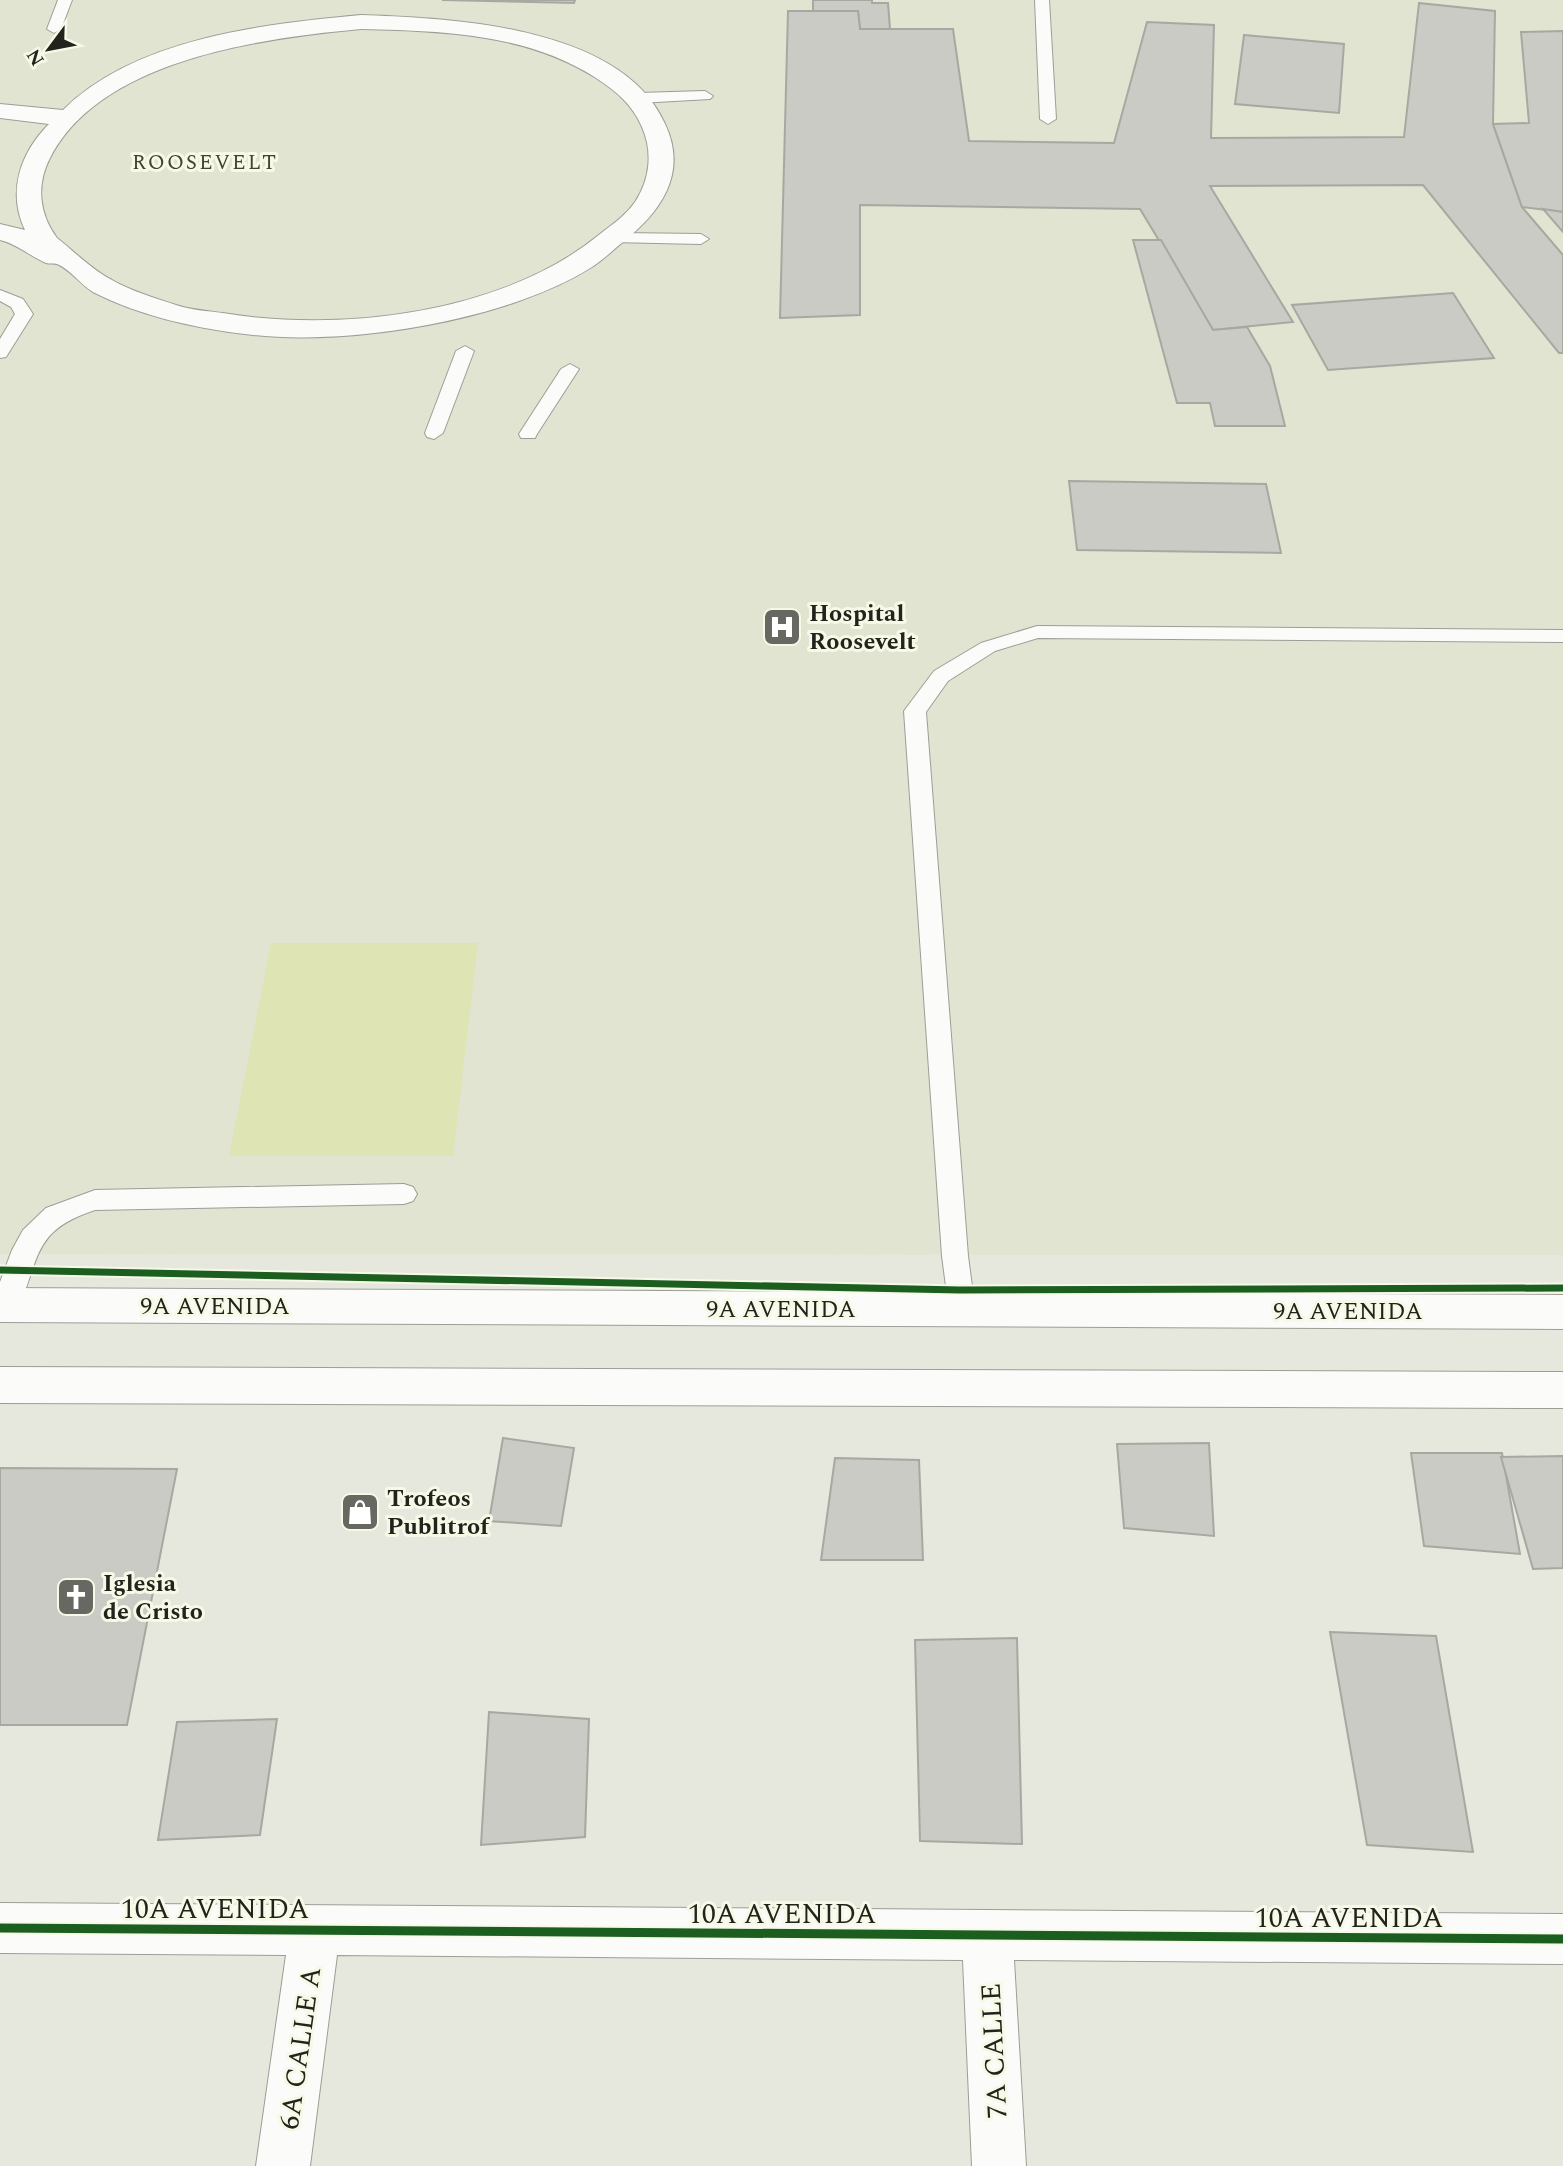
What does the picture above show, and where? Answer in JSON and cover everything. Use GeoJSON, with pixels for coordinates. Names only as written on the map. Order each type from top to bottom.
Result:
{"type":"FeatureCollection","features":[{"type":"Feature","properties":{"kind":"street"},"geometry":{"type":"LineString","coordinates":[[0,232],[20,237],[109,291],[167,312],[236,324],[346,327],[429,317],[504,298],[569,271],[618,238],[650,202],[663,166],[659,130],[638,97],[601,70],[541,44],[495,32],[430,23],[362,22],[292,28],[225,41],[163,60],[109,86],[65,118],[36,154],[26,192],[36,230],[66,264]]}},
{"type":"Feature","properties":{"kind":"street"},"geometry":{"type":"LineString","coordinates":[[0,111],[65,118]]}},
{"type":"Feature","properties":{"kind":"street","name":"9A AVENIDA"},"geometry":{"type":"LineString","coordinates":[[3,1305],[1563,1312]]}},
{"type":"Feature","properties":{"kind":"street"},"geometry":{"type":"LineString","coordinates":[[0,1385],[1563,1390]]}},
{"type":"Feature","properties":{"kind":"street","name":"10A AVENIDA"},"geometry":{"type":"LineString","coordinates":[[0,1927],[1563,1939]]}},
{"type":"Feature","properties":{"kind":"street","name":"6A CALLE A"},"geometry":{"type":"LineString","coordinates":[[283,2166],[315,1930]]}},
{"type":"Feature","properties":{"kind":"street","name":"7A CALLE"},"geometry":{"type":"LineString","coordinates":[[988,1935],[999,2166]]}},
{"type":"Feature","properties":{"kind":"lane"},"geometry":{"type":"LineString","coordinates":[[54,29],[65,0]]}},
{"type":"Feature","properties":{"kind":"lane"},"geometry":{"type":"LineString","coordinates":[[1042,0],[1048,119]]}},
{"type":"Feature","properties":{"kind":"lane"},"geometry":{"type":"LineString","coordinates":[[638,97],[705,96]]}},
{"type":"Feature","properties":{"kind":"lane"},"geometry":{"type":"LineString","coordinates":[[618,238],[701,239]]}},
{"type":"Feature","properties":{"kind":"lane"},"geometry":{"type":"LineString","coordinates":[[0,295],[18,303],[24,314],[0,353]]}},
{"type":"Feature","properties":{"kind":"lane"},"geometry":{"type":"LineString","coordinates":[[433,433],[465,351]]}},
{"type":"Feature","properties":{"kind":"lane"},"geometry":{"type":"LineString","coordinates":[[528,434],[570,369]]}},
{"type":"Feature","properties":{"kind":"lane"},"geometry":{"type":"LineString","coordinates":[[962,1310],[955,1255],[915,710],[941,676],[988,647],[1037,632],[1563,636]]}},
{"type":"Feature","properties":{"kind":"lane"},"geometry":{"type":"LineString","coordinates":[[3,1305],[22,1250],[49,1220],[72,1207],[95,1200],[404,1194]]}},
{"type":"Feature","properties":{"kind":"shaded area","name":"Hospital Roosevelt"},"geometry":{"type":"Polygon","coordinates":[[[0,0],[1563,0],[1563,1255],[0,1254],[0,0]]]}},
{"type":"Feature","properties":{"kind":"green space"},"geometry":{"type":"Polygon","coordinates":[[[271,943],[478,943],[453,1156],[229,1156],[271,943]]]}},
{"type":"Feature","properties":{"kind":"building"},"geometry":{"type":"Polygon","coordinates":[[[442,0],[575,0],[574,3],[442,0]]]}},
{"type":"Feature","properties":{"kind":"building"},"geometry":{"type":"Polygon","coordinates":[[[813,0],[872,0],[872,3],[888,3],[890,29],[860,29],[858,11],[813,11],[813,0]]]}},
{"type":"Feature","properties":{"kind":"building"},"geometry":{"type":"Polygon","coordinates":[[[1419,3],[1495,11],[1493,124],[1522,207],[1563,255],[1563,353],[1559,353],[1423,185],[1210,186],[1293,322],[1213,330],[1140,209],[860,205],[860,315],[780,318],[788,11],[858,11],[860,29],[953,29],[969,141],[1114,143],[1147,22],[1214,25],[1211,138],[1404,137],[1419,3]]]}},
{"type":"Feature","properties":{"kind":"building"},"geometry":{"type":"Polygon","coordinates":[[[1563,31],[1563,212],[1522,207],[1493,124],[1529,123],[1521,32],[1563,31]]]}},
{"type":"Feature","properties":{"kind":"building"},"geometry":{"type":"Polygon","coordinates":[[[1244,35],[1344,44],[1339,113],[1235,104],[1244,35]]]}},
{"type":"Feature","properties":{"kind":"building"},"geometry":{"type":"Polygon","coordinates":[[[1543,209],[1563,212],[1563,232],[1543,209]]]}},
{"type":"Feature","properties":{"kind":"building"},"geometry":{"type":"Polygon","coordinates":[[[1133,240],[1161,240],[1213,330],[1247,327],[1270,366],[1285,426],[1215,426],[1210,403],[1177,403],[1133,240]]]}},
{"type":"Feature","properties":{"kind":"building"},"geometry":{"type":"Polygon","coordinates":[[[1453,293],[1494,358],[1328,370],[1292,305],[1453,293]]]}},
{"type":"Feature","properties":{"kind":"building"},"geometry":{"type":"Polygon","coordinates":[[[1069,481],[1266,484],[1281,553],[1077,550],[1069,481]]]}},
{"type":"Feature","properties":{"kind":"building"},"geometry":{"type":"Polygon","coordinates":[[[503,1438],[574,1448],[561,1526],[489,1521],[503,1438]]]}},
{"type":"Feature","properties":{"kind":"building"},"geometry":{"type":"Polygon","coordinates":[[[1209,1443],[1214,1536],[1124,1528],[1117,1444],[1209,1443]]]}},
{"type":"Feature","properties":{"kind":"building"},"geometry":{"type":"Polygon","coordinates":[[[1411,1453],[1502,1453],[1520,1554],[1424,1546],[1411,1453]]]}},
{"type":"Feature","properties":{"kind":"building"},"geometry":{"type":"Polygon","coordinates":[[[1563,1456],[1563,1568],[1533,1569],[1501,1457],[1563,1456]]]}},
{"type":"Feature","properties":{"kind":"building"},"geometry":{"type":"Polygon","coordinates":[[[835,1458],[919,1460],[923,1560],[821,1560],[835,1458]]]}},
{"type":"Feature","properties":{"kind":"building","name":"Iglesia de Cristo"},"geometry":{"type":"Polygon","coordinates":[[[0,1468],[177,1469],[127,1725],[0,1725],[0,1468]]]}},
{"type":"Feature","properties":{"kind":"building"},"geometry":{"type":"Polygon","coordinates":[[[1330,1632],[1436,1636],[1473,1852],[1367,1845],[1330,1632]]]}},
{"type":"Feature","properties":{"kind":"building"},"geometry":{"type":"Polygon","coordinates":[[[1017,1638],[1022,1844],[920,1841],[915,1640],[1017,1638]]]}},
{"type":"Feature","properties":{"kind":"building"},"geometry":{"type":"Polygon","coordinates":[[[489,1712],[589,1719],[585,1837],[481,1845],[489,1712]]]}},
{"type":"Feature","properties":{"kind":"building"},"geometry":{"type":"Polygon","coordinates":[[[277,1719],[260,1835],[158,1840],[177,1722],[277,1719]]]}},
{"type":"Feature","properties":{"kind":"cycle path"},"geometry":{"type":"LineString","coordinates":[[0,1270],[960,1290],[1563,1288]]}},
{"type":"Feature","properties":{"kind":"cycle path"},"geometry":{"type":"LineString","coordinates":[[0,1928],[1563,1939]]}},
{"type":"Feature","properties":{"kind":"place","name":"Hospital Roosevelt"},"geometry":{"type":"Point","coordinates":[782,627]}},
{"type":"Feature","properties":{"kind":"place","name":"Trofeos Publitrof"},"geometry":{"type":"Point","coordinates":[360,1512]}},
{"type":"Feature","properties":{"kind":"place","name":"Iglesia de Cristo"},"geometry":{"type":"Point","coordinates":[76,1597]}},
{"type":"Feature","properties":{"kind":"district","name":"ROOSEVELT"},"geometry":{"type":"Point","coordinates":[205,162]}}]}
